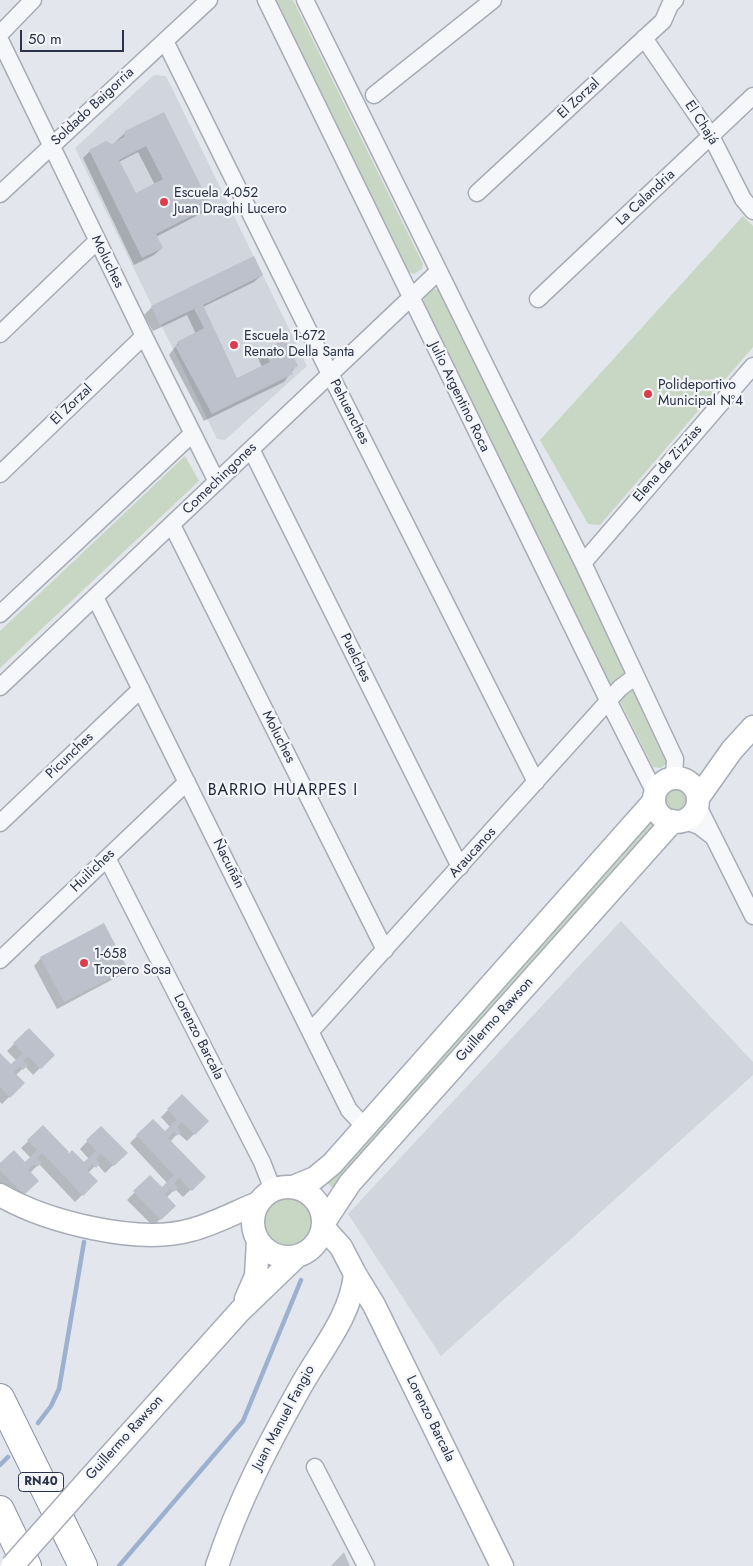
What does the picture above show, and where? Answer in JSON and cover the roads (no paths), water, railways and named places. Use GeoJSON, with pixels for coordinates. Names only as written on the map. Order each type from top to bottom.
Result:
{"type":"FeatureCollection","features":[{"type":"Feature","properties":{"kind":"highway","name":"RN40"},"geometry":{"type":"LineString","coordinates":[[0,1398],[83,1566]]}},
{"type":"Feature","properties":{"kind":"highway"},"geometry":{"type":"LineString","coordinates":[[0,1510],[27,1566]]}},
{"type":"Feature","properties":{"kind":"main road","name":"Guillermo Rawson"},"geometry":{"type":"LineString","coordinates":[[323,1226],[350,1183],[753,727]]}},
{"type":"Feature","properties":{"kind":"main road","name":"Guillermo Rawson"},"geometry":{"type":"LineString","coordinates":[[0,1195],[24,1209],[63,1222],[100,1229],[151,1234],[191,1230],[274,1193],[306,1182],[325,1170],[365,1127],[655,797],[662,783],[686,801]]}},
{"type":"Feature","properties":{"kind":"main road"},"geometry":{"type":"LineString","coordinates":[[655,797],[658,812],[686,801]]}},
{"type":"Feature","properties":{"kind":"main road"},"geometry":{"type":"LineString","coordinates":[[303,1190],[317,1202],[322,1214],[323,1226],[319,1239],[303,1254],[284,1258],[274,1255],[258,1241],[253,1231],[252,1220],[274,1193],[303,1190]]}},
{"type":"Feature","properties":{"kind":"main road","name":"Lorenzo Barcala"},"geometry":{"type":"LineString","coordinates":[[323,1226],[341,1247],[374,1305],[502,1566]]}},
{"type":"Feature","properties":{"kind":"main road","name":"Guillermo Rawson"},"geometry":{"type":"LineString","coordinates":[[240,1311],[256,1276],[258,1241]]}},
{"type":"Feature","properties":{"kind":"main road","name":"Guillermo Rawson"},"geometry":{"type":"LineString","coordinates":[[12,1566],[240,1311],[303,1254]]}},
{"type":"Feature","properties":{"kind":"main road"},"geometry":{"type":"LineString","coordinates":[[303,1254],[355,1274]]}},
{"type":"Feature","properties":{"kind":"main road","name":"Juan Manuel Fangio"},"geometry":{"type":"LineString","coordinates":[[218,1566],[232,1522],[260,1459],[317,1356],[346,1311],[353,1294],[355,1274]]}},
{"type":"Feature","properties":{"kind":"street"},"geometry":{"type":"LineString","coordinates":[[0,34],[33,0]]}},
{"type":"Feature","properties":{"kind":"street","name":"Soldado Baigorria"},"geometry":{"type":"LineString","coordinates":[[0,194],[209,0]]}},
{"type":"Feature","properties":{"kind":"street","name":"Julio Argentino Roca"},"geometry":{"type":"LineString","coordinates":[[266,0],[655,797]]}},
{"type":"Feature","properties":{"kind":"street"},"geometry":{"type":"LineString","coordinates":[[304,0],[583,563],[675,759],[686,801],[699,826],[717,841],[753,916]]}},
{"type":"Feature","properties":{"kind":"street"},"geometry":{"type":"LineString","coordinates":[[374,96],[493,0]]}},
{"type":"Feature","properties":{"kind":"street","name":"El Zorzal"},"geometry":{"type":"LineString","coordinates":[[478,193],[662,21],[670,5],[675,0]]}},
{"type":"Feature","properties":{"kind":"street","name":"El Chajá"},"geometry":{"type":"LineString","coordinates":[[644,38],[711,136],[743,199],[753,211]]}},
{"type":"Feature","properties":{"kind":"street","name":"Moluches"},"geometry":{"type":"LineString","coordinates":[[0,40],[192,434],[218,482]]}},
{"type":"Feature","properties":{"kind":"street","name":"Pehuenches"},"geometry":{"type":"LineString","coordinates":[[165,41],[330,374],[536,782]]}},
{"type":"Feature","properties":{"kind":"street","name":"La Calandria"},"geometry":{"type":"LineString","coordinates":[[538,299],[753,96]]}},
{"type":"Feature","properties":{"kind":"street"},"geometry":{"type":"LineString","coordinates":[[0,334],[97,241]]}},
{"type":"Feature","properties":{"kind":"street","name":"Comechingones"},"geometry":{"type":"LineString","coordinates":[[0,687],[439,271]]}},
{"type":"Feature","properties":{"kind":"street","name":"El Zorzal"},"geometry":{"type":"LineString","coordinates":[[0,474],[144,336]]}},
{"type":"Feature","properties":{"kind":"street","name":"Elena de Zizzias"},"geometry":{"type":"LineString","coordinates":[[583,563],[753,366]]}},
{"type":"Feature","properties":{"kind":"street"},"geometry":{"type":"LineString","coordinates":[[0,614],[192,434]]}},
{"type":"Feature","properties":{"kind":"street","name":"Puelches"},"geometry":{"type":"LineString","coordinates":[[251,449],[460,867]]}},
{"type":"Feature","properties":{"kind":"street","name":"Moluches"},"geometry":{"type":"LineString","coordinates":[[172,525],[385,950]]}},
{"type":"Feature","properties":{"kind":"street","name":"Ñacuñán"},"geometry":{"type":"LineString","coordinates":[[95,597],[349,1110],[365,1127]]}},
{"type":"Feature","properties":{"kind":"street","name":"Araucanos"},"geometry":{"type":"LineString","coordinates":[[311,1031],[620,688],[636,676]]}},
{"type":"Feature","properties":{"kind":"street","name":"Picunches"},"geometry":{"type":"LineString","coordinates":[[0,822],[141,689]]}},
{"type":"Feature","properties":{"kind":"street","name":"Huiliches"},"geometry":{"type":"LineString","coordinates":[[0,960],[187,782]]}},
{"type":"Feature","properties":{"kind":"street","name":"Lorenzo Barcala"},"geometry":{"type":"LineString","coordinates":[[107,858],[262,1162],[274,1193]]}},
{"type":"Feature","properties":{"kind":"street"},"geometry":{"type":"LineString","coordinates":[[315,1467],[366,1566]]}},
{"type":"Feature","properties":{"kind":"waterway"},"geometry":{"type":"LineString","coordinates":[[38,1423],[51,1406],[59,1389],[84,1242]]}},
{"type":"Feature","properties":{"kind":"waterway"},"geometry":{"type":"LineString","coordinates":[[119,1566],[243,1421],[301,1280]]}},
{"type":"Feature","properties":{"kind":"waterway"},"geometry":{"type":"LineString","coordinates":[[0,1465],[8,1457]]}},
{"type":"Feature","properties":{"kind":"place","name":"Escuela 4-052 Juan Draghi Lucero"},"geometry":{"type":"Point","coordinates":[164,202]}},
{"type":"Feature","properties":{"kind":"place","name":"Escuela 1-672 Renato Della Santa"},"geometry":{"type":"Point","coordinates":[234,345]}},
{"type":"Feature","properties":{"kind":"place","name":"Polideportivo Municipal Nº4"},"geometry":{"type":"Point","coordinates":[648,394]}},
{"type":"Feature","properties":{"kind":"place","name":"1-658 Tropero Sosa"},"geometry":{"type":"Point","coordinates":[84,963]}},
{"type":"Feature","properties":{"kind":"district","name":"BARRIO HUARPES I"},"geometry":{"type":"Point","coordinates":[283,791]}}]}
